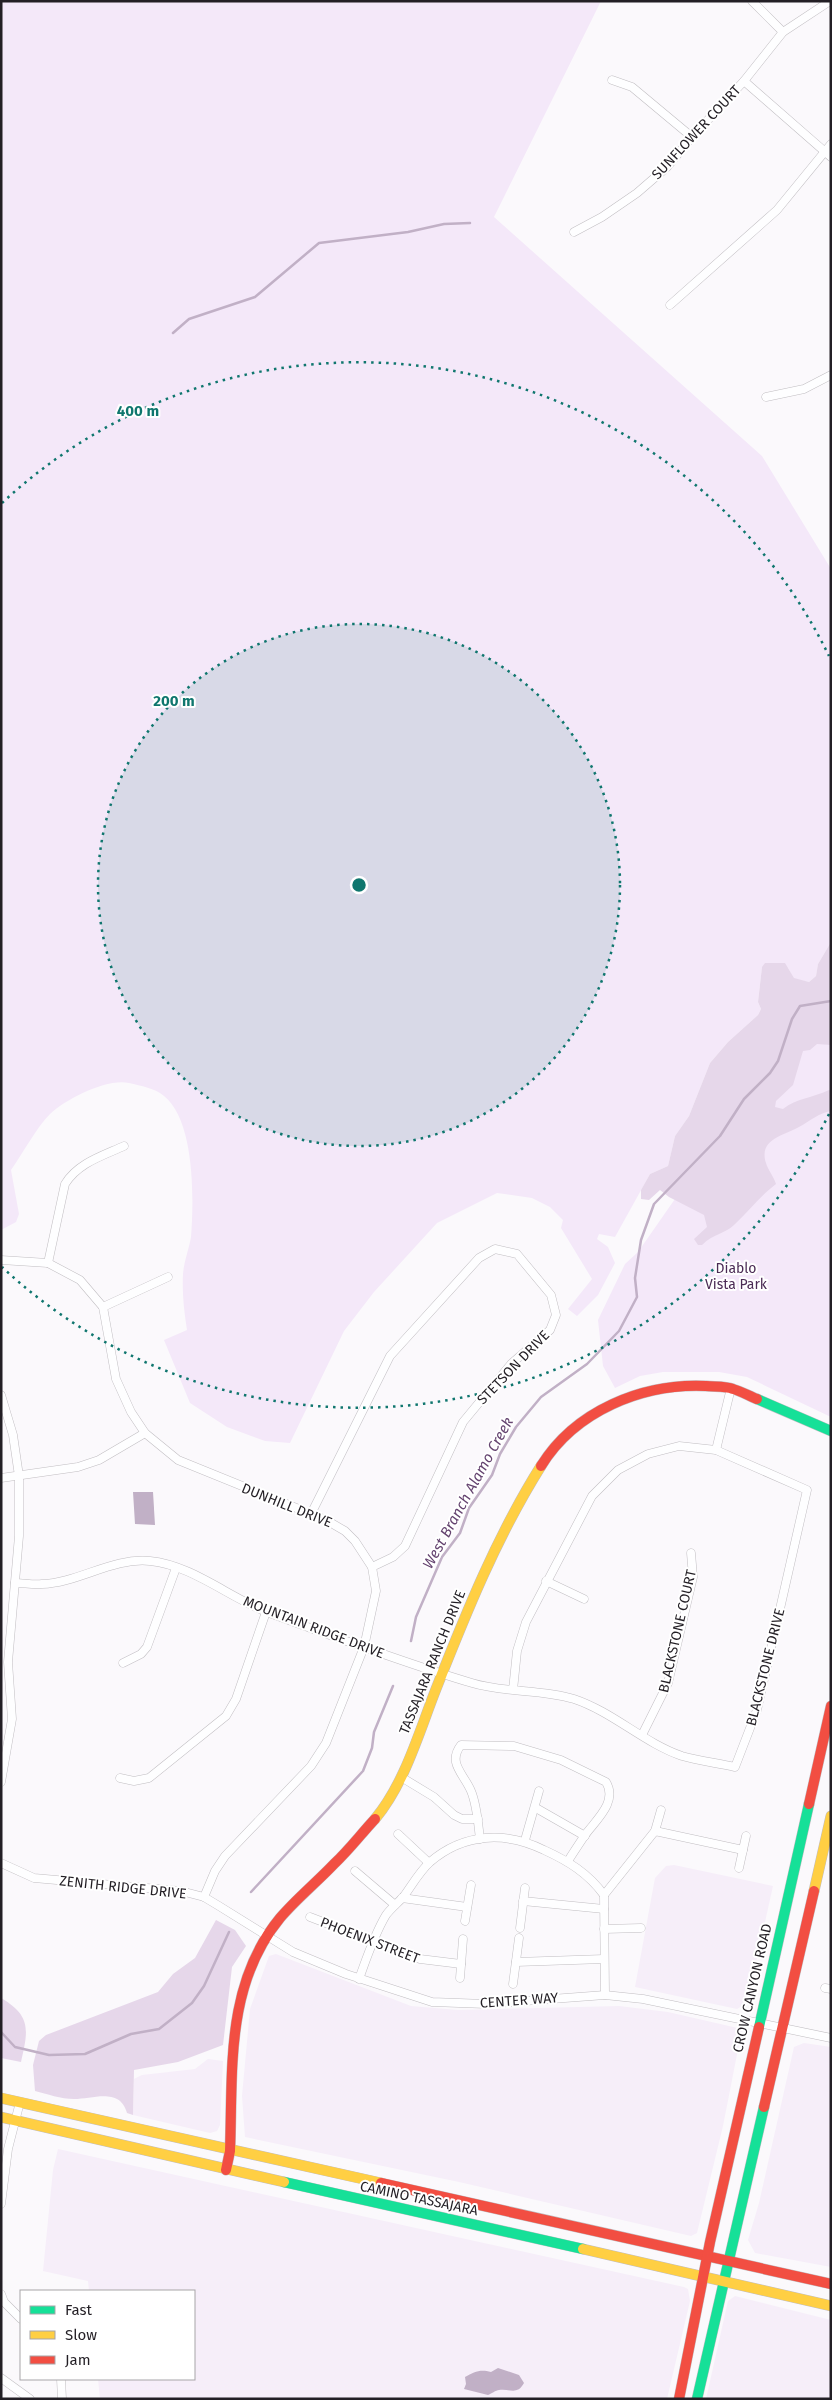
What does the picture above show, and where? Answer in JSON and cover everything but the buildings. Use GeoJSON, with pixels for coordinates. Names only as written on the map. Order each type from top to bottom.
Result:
{"type":"FeatureCollection","features":[{"type":"Feature","properties":{"kind":"main road","name":"TASSAJARA RANCH DRIVE"},"geometry":{"type":"LineString","coordinates":[[226,2170],[230,2151],[235,2030],[240,1996],[250,1968],[267,1936],[281,1917],[359,1839],[382,1810],[401,1777],[464,1616],[525,1491],[544,1461],[563,1438],[586,1419],[621,1399],[681,1385],[731,1388],[831,1431]]}},
{"type":"Feature","properties":{"kind":"main road","name":"CROW CANYON ROAD"},"geometry":{"type":"LineString","coordinates":[[679,2399],[707,2255],[831,1706]]}},
{"type":"Feature","properties":{"kind":"main road"},"geometry":{"type":"LineString","coordinates":[[697,2399],[831,1816]]}},
{"type":"Feature","properties":{"kind":"main road","name":"CAMINO TASSAJARA"},"geometry":{"type":"LineString","coordinates":[[1,2098],[230,2151],[707,2255],[831,2284]]}},
{"type":"Feature","properties":{"kind":"main road","name":"CAMINO TASSAJARA"},"geometry":{"type":"LineString","coordinates":[[1,2117],[226,2170],[831,2306]]}},
{"type":"Feature","properties":{"kind":"street"},"geometry":{"type":"LineString","coordinates":[[752,1],[783,32]]}},
{"type":"Feature","properties":{"kind":"street","name":"SUNFLOWER COURT"},"geometry":{"type":"LineString","coordinates":[[574,232],[602,217],[637,193],[667,167],[744,81],[783,32],[830,1]]}},
{"type":"Feature","properties":{"kind":"street"},"geometry":{"type":"LineString","coordinates":[[612,80],[632,87],[692,137]]}},
{"type":"Feature","properties":{"kind":"street"},"geometry":{"type":"LineString","coordinates":[[744,81],[831,157]]}},
{"type":"Feature","properties":{"kind":"street"},"geometry":{"type":"LineString","coordinates":[[670,305],[777,210],[831,144]]}},
{"type":"Feature","properties":{"kind":"street"},"geometry":{"type":"LineString","coordinates":[[766,397],[804,389],[831,375]]}},
{"type":"Feature","properties":{"kind":"street"},"geometry":{"type":"LineString","coordinates":[[48,1263],[65,1184],[72,1174],[90,1161],[124,1146]]}},
{"type":"Feature","properties":{"kind":"street","name":"STETSON DRIVE"},"geometry":{"type":"LineString","coordinates":[[312,1514],[390,1356],[478,1258],[495,1249],[517,1254],[551,1296],[556,1314],[550,1330],[511,1364],[473,1408],[463,1422],[405,1546],[393,1557],[372,1567]]}},
{"type":"Feature","properties":{"kind":"street"},"geometry":{"type":"LineString","coordinates":[[1,1260],[48,1263],[80,1280],[103,1307],[168,1277]]}},
{"type":"Feature","properties":{"kind":"street","name":"DUNHILL DRIVE"},"geometry":{"type":"LineString","coordinates":[[103,1307],[116,1380],[131,1412],[145,1433],[178,1460],[312,1514],[345,1531],[365,1553],[372,1567],[376,1591],[364,1647],[326,1743],[311,1766],[225,1856],[215,1871],[204,1897]]}},
{"type":"Feature","properties":{"kind":"street"},"geometry":{"type":"LineString","coordinates":[[716,1450],[731,1388]]}},
{"type":"Feature","properties":{"kind":"street"},"geometry":{"type":"LineString","coordinates":[[1,1395],[13,1435],[19,1476],[19,1536],[8,1662],[12,1719],[1,1782]]}},
{"type":"Feature","properties":{"kind":"street"},"geometry":{"type":"LineString","coordinates":[[1,1478],[78,1467],[99,1460],[145,1433]]}},
{"type":"Feature","properties":{"kind":"street","name":"BLACKSTONE DRIVE"},"geometry":{"type":"LineString","coordinates":[[442,1673],[474,1684],[513,1690],[553,1694],[575,1700],[611,1716],[642,1735],[682,1755],[735,1767],[757,1710],[807,1490],[716,1450],[679,1446],[648,1454],[618,1470],[592,1496],[526,1622],[517,1651],[513,1690]]}},
{"type":"Feature","properties":{"kind":"street","name":"BLACKSTONE COURT"},"geometry":{"type":"LineString","coordinates":[[642,1735],[668,1683],[692,1576],[691,1553]]}},
{"type":"Feature","properties":{"kind":"street","name":"MOUNTAIN RIDGE DRIVE"},"geometry":{"type":"LineString","coordinates":[[15,1582],[42,1584],[129,1562],[151,1561],[201,1577],[241,1601],[266,1612],[442,1673]]}},
{"type":"Feature","properties":{"kind":"street"},"geometry":{"type":"LineString","coordinates":[[124,1663],[141,1654],[147,1647],[176,1568]]}},
{"type":"Feature","properties":{"kind":"street"},"geometry":{"type":"LineString","coordinates":[[546,1581],[584,1599]]}},
{"type":"Feature","properties":{"kind":"street"},"geometry":{"type":"LineString","coordinates":[[120,1778],[134,1782],[149,1778],[226,1716],[236,1699],[266,1612]]}},
{"type":"Feature","properties":{"kind":"street"},"geometry":{"type":"LineString","coordinates":[[480,1838],[478,1819],[471,1790],[461,1776],[455,1762],[457,1751],[461,1745],[514,1746],[561,1760],[606,1782],[610,1788],[609,1800],[603,1813],[568,1861]]}},
{"type":"Feature","properties":{"kind":"street"},"geometry":{"type":"LineString","coordinates":[[401,1777],[434,1797],[454,1815],[462,1819],[478,1819]]}},
{"type":"Feature","properties":{"kind":"street"},"geometry":{"type":"LineString","coordinates":[[525,1840],[540,1791]]}},
{"type":"Feature","properties":{"kind":"street"},"geometry":{"type":"LineString","coordinates":[[536,1808],[585,1836]]}},
{"type":"Feature","properties":{"kind":"street"},"geometry":{"type":"LineString","coordinates":[[604,1895],[655,1831],[661,1810]]}},
{"type":"Feature","properties":{"kind":"street"},"geometry":{"type":"LineString","coordinates":[[655,1831],[743,1850]]}},
{"type":"Feature","properties":{"kind":"street"},"geometry":{"type":"LineString","coordinates":[[398,1834],[429,1863]]}},
{"type":"Feature","properties":{"kind":"street"},"geometry":{"type":"LineString","coordinates":[[739,1868],[746,1836]]}},
{"type":"Feature","properties":{"kind":"street"},"geometry":{"type":"LineString","coordinates":[[360,1979],[373,1942],[387,1914],[429,1863],[457,1846],[480,1838],[501,1837],[525,1840],[568,1861],[595,1882],[604,1895],[605,1995]]}},
{"type":"Feature","properties":{"kind":"street","name":"ZENITH RIDGE DRIVE"},"geometry":{"type":"LineString","coordinates":[[1,1863],[34,1878],[180,1890],[204,1897],[267,1936]]}},
{"type":"Feature","properties":{"kind":"street"},"geometry":{"type":"LineString","coordinates":[[354,1871],[395,1905]]}},
{"type":"Feature","properties":{"kind":"street"},"geometry":{"type":"LineString","coordinates":[[465,1920],[471,1885]]}},
{"type":"Feature","properties":{"kind":"street"},"geometry":{"type":"LineString","coordinates":[[520,1928],[525,1888]]}},
{"type":"Feature","properties":{"kind":"street"},"geometry":{"type":"LineString","coordinates":[[402,1898],[467,1907]]}},
{"type":"Feature","properties":{"kind":"street"},"geometry":{"type":"LineString","coordinates":[[523,1901],[604,1909]]}},
{"type":"Feature","properties":{"kind":"street","name":"PHOENIX STREET"},"geometry":{"type":"LineString","coordinates":[[310,1917],[420,1959],[461,1964]]}},
{"type":"Feature","properties":{"kind":"street"},"geometry":{"type":"LineString","coordinates":[[604,1929],[640,1928]]}},
{"type":"Feature","properties":{"kind":"street","name":"CENTER WAY"},"geometry":{"type":"LineString","coordinates":[[267,1936],[293,1952],[360,1979],[432,2002],[457,2004],[605,1995],[642,1998],[831,2038]]}},
{"type":"Feature","properties":{"kind":"street"},"geometry":{"type":"LineString","coordinates":[[513,1984],[519,1938]]}},
{"type":"Feature","properties":{"kind":"street"},"geometry":{"type":"LineString","coordinates":[[460,1978],[463,1939]]}},
{"type":"Feature","properties":{"kind":"street"},"geometry":{"type":"LineString","coordinates":[[516,1962],[604,1959]]}},
{"type":"Feature","properties":{"kind":"street"},"geometry":{"type":"LineString","coordinates":[[1,2204],[14,2120],[20,2102]]}},
{"type":"Feature","properties":{"kind":"street"},"geometry":{"type":"LineString","coordinates":[[1,2294],[4,2302],[20,2318]]}},
{"type":"Feature","properties":{"kind":"street"},"geometry":{"type":"LineString","coordinates":[[1,2378],[30,2399]]}},
{"type":"Feature","properties":{"kind":"street"},"geometry":{"type":"LineString","coordinates":[[61,2380],[62,2399]]}},
{"type":"Feature","properties":{"kind":"shaded area"},"geometry":{"type":"Polygon","coordinates":[[[831,942],[831,1045],[817,1044],[810,1050],[803,1051],[793,1085],[776,1101],[775,1107],[783,1109],[829,1090],[831,1091],[831,1111],[819,1115],[769,1143],[765,1155],[767,1166],[776,1184],[731,1228],[702,1245],[698,1245],[694,1239],[707,1227],[704,1215],[669,1197],[660,1190],[649,1200],[641,1199],[641,1190],[650,1174],[668,1166],[675,1136],[689,1116],[710,1063],[728,1042],[758,1015],[761,1009],[758,1002],[762,967],[765,963],[785,963],[794,978],[809,982],[816,976],[818,964],[831,942]]]}},
{"type":"Feature","properties":{"kind":"shaded area"},"geometry":{"type":"Polygon","coordinates":[[[133,1492],[153,1492],[155,1525],[135,1524],[133,1492]]]}},
{"type":"Feature","properties":{"kind":"shaded area"},"geometry":{"type":"Polygon","coordinates":[[[674,1865],[773,1886],[747,2003],[737,2009],[635,1987],[655,1878],[666,1866],[674,1865]]]}},
{"type":"Feature","properties":{"kind":"shaded area"},"geometry":{"type":"Polygon","coordinates":[[[216,1920],[235,1930],[246,1946],[232,1967],[223,2045],[178,2062],[134,2070],[133,2115],[127,2113],[123,2105],[112,2097],[69,2099],[35,2091],[33,2065],[39,2041],[46,2035],[158,1992],[173,1974],[195,1958],[216,1920]]]}},
{"type":"Feature","properties":{"kind":"shaded area"},"geometry":{"type":"Polygon","coordinates":[[[276,1954],[411,2006],[458,2010],[619,2006],[668,2012],[742,2029],[723,2126],[697,2233],[691,2236],[459,2182],[245,2137],[242,2096],[250,2009],[269,1956],[276,1954]]]}},
{"type":"Feature","properties":{"kind":"shaded area"},"geometry":{"type":"Polygon","coordinates":[[[1,1998],[18,2011],[23,2018],[26,2033],[21,2062],[1,2058],[1,1998]]]}},
{"type":"Feature","properties":{"kind":"shaded area"},"geometry":{"type":"Polygon","coordinates":[[[804,2043],[831,2047],[831,2267],[755,2253],[748,2240],[759,2203],[794,2047],[804,2043]]]}},
{"type":"Feature","properties":{"kind":"shaded area"},"geometry":{"type":"Polygon","coordinates":[[[208,2059],[223,2061],[220,2125],[217,2131],[210,2133],[133,2115],[134,2079],[142,2075],[195,2069],[208,2059]]]}},
{"type":"Feature","properties":{"kind":"shaded area"},"geometry":{"type":"Polygon","coordinates":[[[58,2149],[684,2287],[688,2289],[690,2301],[667,2399],[100,2399],[98,2380],[195,2380],[195,2290],[89,2290],[88,2281],[43,2271],[53,2170],[58,2149]]]}},
{"type":"Feature","properties":{"kind":"shaded area"},"geometry":{"type":"Polygon","coordinates":[[[735,2296],[831,2320],[831,2399],[706,2399],[728,2301],[735,2296]]]}},
{"type":"Feature","properties":{"kind":"shaded area"},"geometry":{"type":"Polygon","coordinates":[[[498,2368],[519,2375],[524,2383],[519,2389],[513,2391],[498,2390],[488,2395],[464,2389],[466,2384],[465,2377],[477,2372],[491,2372],[498,2368]]]}},
{"type":"Feature","properties":{"kind":"green space"},"geometry":{"type":"Polygon","coordinates":[[[1,1],[601,1],[494,217],[762,456],[831,569],[831,942],[818,964],[816,976],[809,982],[794,979],[788,968],[762,967],[758,1002],[761,1009],[758,1015],[728,1042],[710,1063],[689,1116],[675,1136],[668,1166],[650,1174],[615,1237],[599,1234],[597,1239],[608,1247],[615,1263],[598,1295],[577,1316],[568,1309],[592,1279],[561,1228],[563,1220],[550,1207],[532,1198],[497,1193],[437,1223],[374,1292],[344,1331],[290,1443],[265,1441],[227,1427],[190,1403],[164,1340],[187,1330],[183,1274],[191,1237],[192,1182],[187,1142],[182,1123],[174,1108],[160,1093],[148,1088],[120,1082],[99,1087],[76,1096],[50,1114],[11,1170],[19,1214],[16,1222],[1,1230],[1,1]]]}},
{"type":"Feature","properties":{"kind":"green space","name":"Diablo Vista Park"},"geometry":{"type":"Polygon","coordinates":[[[831,975],[831,1417],[747,1377],[719,1372],[663,1372],[640,1376],[615,1388],[603,1366],[598,1320],[625,1264],[638,1252],[831,975]]]}},
{"type":"Feature","properties":{"kind":"waterway"},"geometry":{"type":"LineString","coordinates":[[173,333],[189,319],[255,297],[319,243],[408,232],[444,224],[470,223]]}},
{"type":"Feature","properties":{"kind":"waterway","name":"West Branch Alamo Creek"},"geometry":{"type":"LineString","coordinates":[[411,1641],[416,1617],[442,1557],[460,1533],[469,1508],[492,1475],[500,1454],[516,1427],[541,1397],[587,1364],[619,1331],[637,1297],[635,1278],[641,1240],[654,1204],[720,1136],[744,1099],[770,1073],[778,1061],[792,1019],[800,1006],[831,1001]]}},
{"type":"Feature","properties":{"kind":"waterway","name":"West Branch Alamo Creek"},"geometry":{"type":"LineString","coordinates":[[251,1892],[363,1771],[372,1748],[374,1732],[393,1686]]}},
{"type":"Feature","properties":{"kind":"waterway","name":"West Branch Alamo Creek"},"geometry":{"type":"LineString","coordinates":[[1,2032],[15,2047],[49,2055],[85,2054],[131,2034],[159,2029],[192,2003],[204,1986],[229,1932]]}},
{"type":"Feature","properties":{"kind":"traffic: fast"},"geometry":{"type":"LineString","coordinates":[[757,1399],[831,1431]]}},
{"type":"Feature","properties":{"kind":"traffic: fast"},"geometry":{"type":"LineString","coordinates":[[759,2027],[809,1804]]}},
{"type":"Feature","properties":{"kind":"traffic: fast"},"geometry":{"type":"LineString","coordinates":[[697,2399],[764,2107]]}},
{"type":"Feature","properties":{"kind":"traffic: fast"},"geometry":{"type":"LineString","coordinates":[[284,2182],[583,2249]]}},
{"type":"Feature","properties":{"kind":"traffic: slow"},"geometry":{"type":"LineString","coordinates":[[375,1819],[386,1805],[403,1773],[459,1632],[496,1547],[541,1466]]}},
{"type":"Feature","properties":{"kind":"traffic: slow"},"geometry":{"type":"LineString","coordinates":[[814,1891],[831,1816]]}},
{"type":"Feature","properties":{"kind":"traffic: slow"},"geometry":{"type":"LineString","coordinates":[[1,2098],[381,2183]]}},
{"type":"Feature","properties":{"kind":"traffic: slow"},"geometry":{"type":"LineString","coordinates":[[1,2117],[284,2182]]}},
{"type":"Feature","properties":{"kind":"traffic: slow"},"geometry":{"type":"LineString","coordinates":[[583,2249],[831,2306]]}},
{"type":"Feature","properties":{"kind":"traffic: jam"},"geometry":{"type":"LineString","coordinates":[[541,1466],[555,1447],[572,1430],[612,1404],[635,1395],[682,1386],[706,1386],[730,1388],[757,1399]]}},
{"type":"Feature","properties":{"kind":"traffic: jam"},"geometry":{"type":"LineString","coordinates":[[809,1804],[831,1706]]}},
{"type":"Feature","properties":{"kind":"traffic: jam"},"geometry":{"type":"LineString","coordinates":[[226,2170],[230,2151],[231,2089],[236,2029],[249,1971],[262,1944],[280,1918],[345,1853],[375,1819]]}},
{"type":"Feature","properties":{"kind":"traffic: jam"},"geometry":{"type":"LineString","coordinates":[[764,2107],[814,1891]]}},
{"type":"Feature","properties":{"kind":"traffic: jam"},"geometry":{"type":"LineString","coordinates":[[679,2399],[710,2242],[759,2027]]}},
{"type":"Feature","properties":{"kind":"traffic: jam"},"geometry":{"type":"LineString","coordinates":[[381,2183],[831,2284]]}}]}
